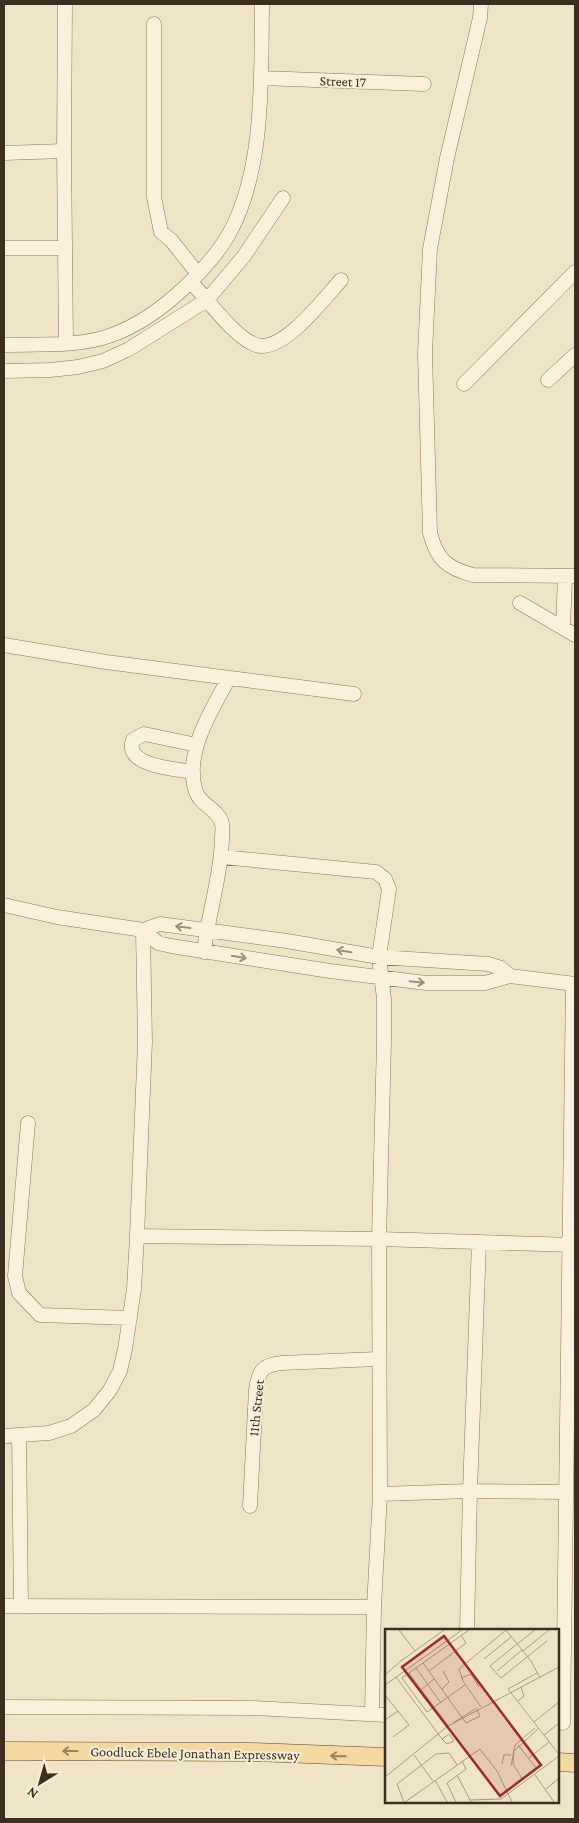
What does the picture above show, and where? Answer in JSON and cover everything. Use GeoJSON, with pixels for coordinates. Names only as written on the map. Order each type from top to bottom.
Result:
{"type":"FeatureCollection","features":[{"type":"Feature","properties":{"kind":"main road","name":"Goodluck Ebele Jonathan Expressway"},"geometry":{"type":"LineString","coordinates":[[4,1751],[252,1752],[385,1757]]}},
{"type":"Feature","properties":{"kind":"main road"},"geometry":{"type":"LineString","coordinates":[[559,1762],[575,1763]]}},
{"type":"Feature","properties":{"kind":"street"},"geometry":{"type":"LineString","coordinates":[[65,4],[66,343]]}},
{"type":"Feature","properties":{"kind":"street"},"geometry":{"type":"LineString","coordinates":[[4,345],[66,343],[109,336],[122,330],[154,313],[174,298],[194,278],[228,236],[244,199],[251,176],[255,152],[261,78],[262,4]]}},
{"type":"Feature","properties":{"kind":"street"},"geometry":{"type":"LineString","coordinates":[[481,4],[480,18],[447,158],[430,248],[425,353],[430,533],[434,550],[444,561],[458,571],[473,575],[570,576],[569,632],[520,604]]}},
{"type":"Feature","properties":{"kind":"street"},"geometry":{"type":"LineString","coordinates":[[154,24],[154,197],[158,223],[161,232],[171,240],[207,300],[236,332],[257,345],[268,346],[298,327],[340,280]]}},
{"type":"Feature","properties":{"kind":"street","name":"Street 17"},"geometry":{"type":"LineString","coordinates":[[261,78],[424,84]]}},
{"type":"Feature","properties":{"kind":"street"},"geometry":{"type":"LineString","coordinates":[[4,153],[64,151]]}},
{"type":"Feature","properties":{"kind":"street"},"geometry":{"type":"LineString","coordinates":[[4,371],[78,367],[103,361],[129,349],[207,300],[244,256],[283,198]]}},
{"type":"Feature","properties":{"kind":"street"},"geometry":{"type":"LineString","coordinates":[[4,248],[65,248]]}},
{"type":"Feature","properties":{"kind":"street"},"geometry":{"type":"LineString","coordinates":[[464,384],[575,272]]}},
{"type":"Feature","properties":{"kind":"street"},"geometry":{"type":"LineString","coordinates":[[548,380],[575,355]]}},
{"type":"Feature","properties":{"kind":"street"},"geometry":{"type":"LineString","coordinates":[[4,645],[106,662],[354,694]]}},
{"type":"Feature","properties":{"kind":"street"},"geometry":{"type":"LineString","coordinates":[[204,952],[206,930],[222,857],[222,823],[218,815],[196,793],[193,772],[197,745],[205,722],[229,678]]}},
{"type":"Feature","properties":{"kind":"street"},"geometry":{"type":"LineString","coordinates":[[193,772],[147,764],[132,751],[131,745],[133,740],[144,734],[197,745]]}},
{"type":"Feature","properties":{"kind":"street"},"geometry":{"type":"LineString","coordinates":[[222,857],[364,870],[380,874],[387,882],[388,889],[379,957],[384,999],[378,1360],[380,1494],[374,1607],[372,1714]]}},
{"type":"Feature","properties":{"kind":"street"},"geometry":{"type":"LineString","coordinates":[[4,905],[58,917],[143,930],[160,924],[379,957],[488,964],[501,968],[510,976]]}},
{"type":"Feature","properties":{"kind":"street"},"geometry":{"type":"LineString","coordinates":[[143,930],[158,942],[204,952],[381,978],[426,983],[485,984],[510,976],[574,984],[572,1245],[566,1492],[565,1723]]}},
{"type":"Feature","properties":{"kind":"street"},"geometry":{"type":"LineString","coordinates":[[4,1436],[49,1433],[71,1426],[94,1410],[110,1390],[120,1371],[134,1289],[137,1236],[145,1042],[143,930]]}},
{"type":"Feature","properties":{"kind":"street"},"geometry":{"type":"LineString","coordinates":[[28,1123],[15,1276],[19,1293],[40,1315],[130,1318]]}},
{"type":"Feature","properties":{"kind":"street"},"geometry":{"type":"LineString","coordinates":[[137,1236],[379,1239],[572,1245]]}},
{"type":"Feature","properties":{"kind":"street"},"geometry":{"type":"LineString","coordinates":[[467,1629],[479,1242]]}},
{"type":"Feature","properties":{"kind":"street","name":"11th Street"},"geometry":{"type":"LineString","coordinates":[[250,1506],[256,1390],[263,1368],[266,1365],[282,1363],[378,1360]]}},
{"type":"Feature","properties":{"kind":"street"},"geometry":{"type":"LineString","coordinates":[[19,1435],[21,1606]]}},
{"type":"Feature","properties":{"kind":"street"},"geometry":{"type":"LineString","coordinates":[[380,1494],[470,1491],[566,1492]]}},
{"type":"Feature","properties":{"kind":"street"},"geometry":{"type":"LineString","coordinates":[[4,1606],[374,1607]]}},
{"type":"Feature","properties":{"kind":"street"},"geometry":{"type":"LineString","coordinates":[[4,1707],[252,1708],[385,1715]]}}]}
